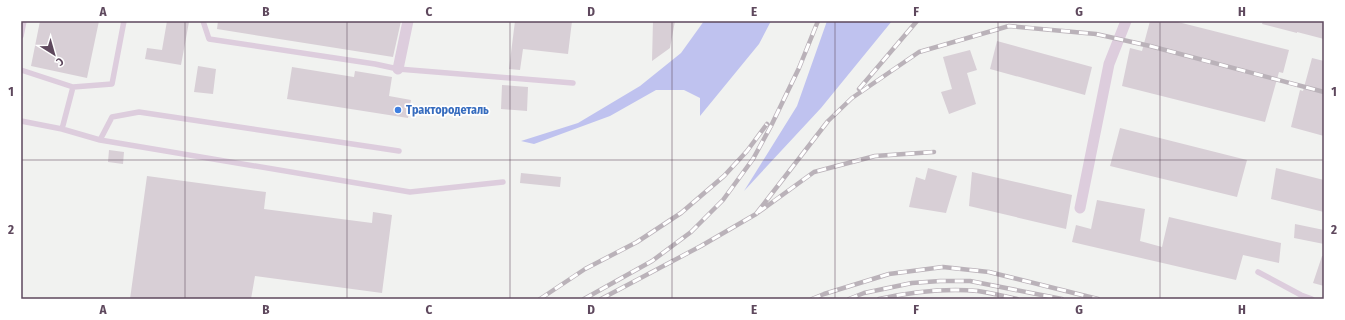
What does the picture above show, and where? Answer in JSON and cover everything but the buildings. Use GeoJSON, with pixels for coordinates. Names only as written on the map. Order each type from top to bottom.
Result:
{"type":"FeatureCollection","features":[{"type":"Feature","properties":{"kind":"street"},"geometry":{"type":"LineString","coordinates":[[398,70],[408,21]]}},
{"type":"Feature","properties":{"kind":"street"},"geometry":{"type":"LineString","coordinates":[[1080,208],[1109,64],[1126,21]]}},
{"type":"Feature","properties":{"kind":"lane"},"geometry":{"type":"LineString","coordinates":[[21,36],[24,21]]}},
{"type":"Feature","properties":{"kind":"lane"},"geometry":{"type":"LineString","coordinates":[[21,70],[73,87],[112,84],[124,21]]}},
{"type":"Feature","properties":{"kind":"lane"},"geometry":{"type":"LineString","coordinates":[[203,21],[209,39],[375,64],[398,70],[573,83]]}},
{"type":"Feature","properties":{"kind":"lane"},"geometry":{"type":"LineString","coordinates":[[62,129],[73,87]]}},
{"type":"Feature","properties":{"kind":"lane"},"geometry":{"type":"LineString","coordinates":[[100,140],[112,117],[139,112],[399,150]]}},
{"type":"Feature","properties":{"kind":"lane"},"geometry":{"type":"LineString","coordinates":[[21,121],[62,129],[100,140],[410,192],[503,182]]}},
{"type":"Feature","properties":{"kind":"lane"},"geometry":{"type":"LineString","coordinates":[[1258,272],[1301,295],[1312,299]]}},
{"type":"Feature","properties":{"kind":"shaded area"},"geometry":{"type":"Polygon","coordinates":[[[704,21],[771,21],[759,44],[700,116],[700,98],[684,90],[656,90],[610,116],[534,144],[521,141],[578,123],[640,86],[681,53],[704,21]]]}},
{"type":"Feature","properties":{"kind":"shaded area"},"geometry":{"type":"Polygon","coordinates":[[[827,21],[892,21],[821,108],[744,191],[797,106],[827,21]]]}},
{"type":"Feature","properties":{"kind":"railway"},"geometry":{"type":"LineString","coordinates":[[584,299],[652,261],[691,232],[723,200],[753,159],[771,126],[799,68],[818,21]]}},
{"type":"Feature","properties":{"kind":"railway"},"geometry":{"type":"LineString","coordinates":[[859,89],[917,21]]}},
{"type":"Feature","properties":{"kind":"railway"},"geometry":{"type":"LineString","coordinates":[[756,214],[828,121],[852,98],[919,52],[1009,26],[1096,34],[1150,46],[1324,92]]}},
{"type":"Feature","properties":{"kind":"railway"},"geometry":{"type":"LineString","coordinates":[[540,299],[585,269],[637,242],[681,213],[724,176],[747,151],[767,124]]}},
{"type":"Feature","properties":{"kind":"railway"},"geometry":{"type":"LineString","coordinates":[[601,299],[701,246],[756,214],[814,172],[875,156],[934,152]]}},
{"type":"Feature","properties":{"kind":"railway"},"geometry":{"type":"LineString","coordinates":[[812,299],[889,274],[943,267],[989,272],[1098,299]]}},
{"type":"Feature","properties":{"kind":"railway"},"geometry":{"type":"LineString","coordinates":[[849,299],[864,293],[912,283],[940,281],[970,281],[1062,299]]}},
{"type":"Feature","properties":{"kind":"railway"},"geometry":{"type":"LineString","coordinates":[[879,299],[903,294],[940,290],[978,291],[1017,299]]}},
{"type":"Feature","properties":{"kind":"place","name":"Трактородеталь"},"geometry":{"type":"Point","coordinates":[398,110]}}]}
